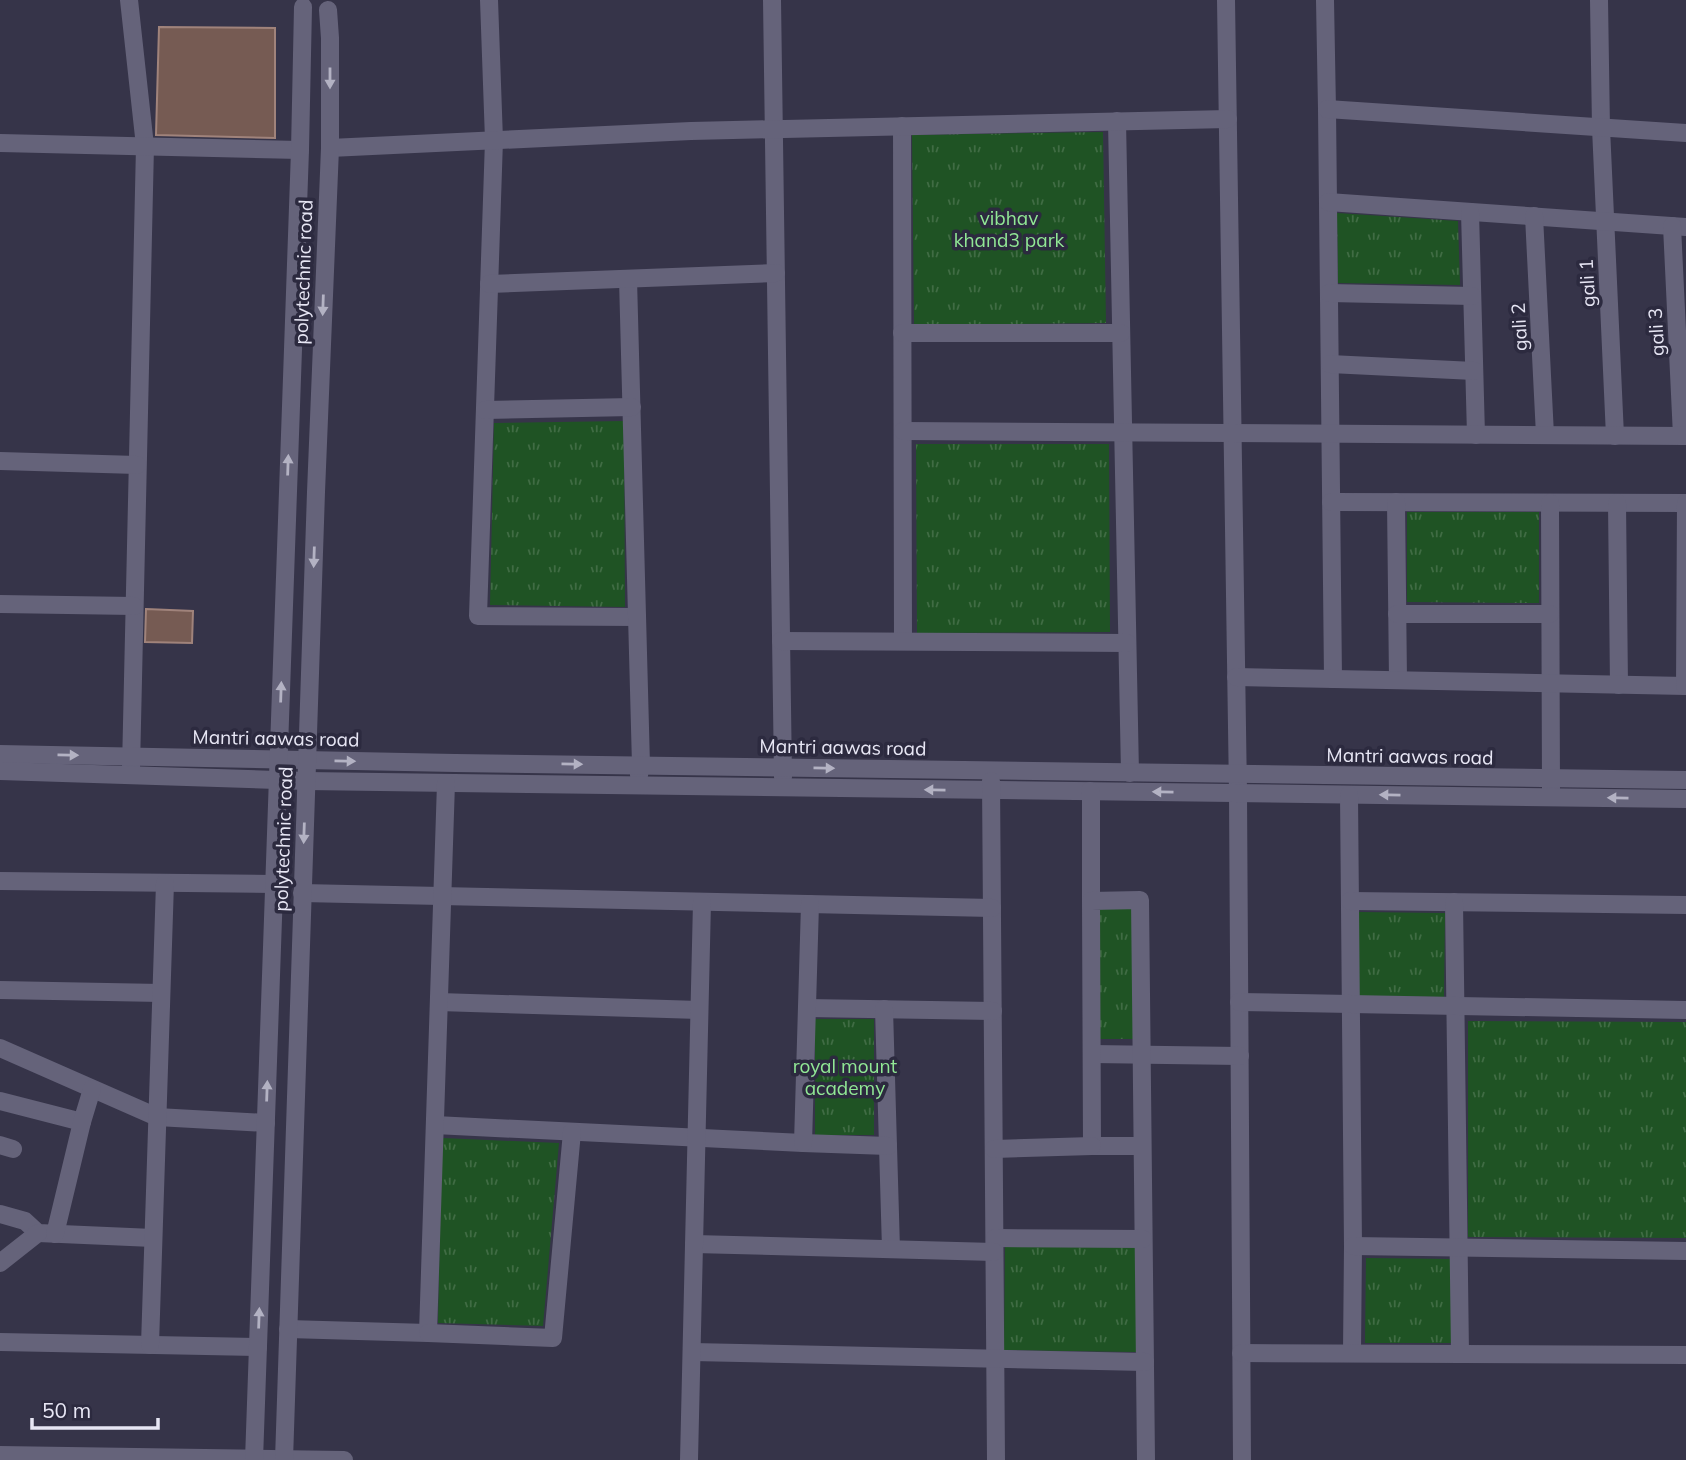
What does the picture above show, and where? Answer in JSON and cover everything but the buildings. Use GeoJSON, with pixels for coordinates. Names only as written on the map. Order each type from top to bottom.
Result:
{"type":"FeatureCollection","features":[{"type":"Feature","properties":{"kind":"street"},"geometry":{"type":"LineString","coordinates":[[129,0],[145,146],[131,775]]}},
{"type":"Feature","properties":{"kind":"street"},"geometry":{"type":"LineString","coordinates":[[489,0],[494,140],[478,616],[638,617]]}},
{"type":"Feature","properties":{"kind":"street"},"geometry":{"type":"LineString","coordinates":[[772,0],[783,788]]}},
{"type":"Feature","properties":{"kind":"street"},"geometry":{"type":"LineString","coordinates":[[1226,0],[1238,793],[1242,1460]]}},
{"type":"Feature","properties":{"kind":"street"},"geometry":{"type":"LineString","coordinates":[[1325,0],[1333,679]]}},
{"type":"Feature","properties":{"kind":"street","name":"gali 1"},"geometry":{"type":"LineString","coordinates":[[1599,0],[1601,128],[1615,436]]}},
{"type":"Feature","properties":{"kind":"street"},"geometry":{"type":"LineString","coordinates":[[300,3],[311,11],[320,12],[333,5]]}},
{"type":"Feature","properties":{"kind":"street"},"geometry":{"type":"LineString","coordinates":[[254,1459],[300,150],[300,3]]}},
{"type":"Feature","properties":{"kind":"street","name":"polytechnic road"},"geometry":{"type":"LineString","coordinates":[[284,1460],[333,5]]}},
{"type":"Feature","properties":{"kind":"street"},"geometry":{"type":"LineString","coordinates":[[1327,109],[1686,134]]}},
{"type":"Feature","properties":{"kind":"street"},"geometry":{"type":"LineString","coordinates":[[330,148],[691,131],[1228,119]]}},
{"type":"Feature","properties":{"kind":"street"},"geometry":{"type":"LineString","coordinates":[[1117,121],[1129,773]]}},
{"type":"Feature","properties":{"kind":"street"},"geometry":{"type":"LineString","coordinates":[[902,126],[903,641]]}},
{"type":"Feature","properties":{"kind":"street"},"geometry":{"type":"LineString","coordinates":[[0,143],[300,150]]}},
{"type":"Feature","properties":{"kind":"street"},"geometry":{"type":"LineString","coordinates":[[1328,202],[1679,227]]}},
{"type":"Feature","properties":{"kind":"street"},"geometry":{"type":"LineString","coordinates":[[1470,212],[1476,435]]}},
{"type":"Feature","properties":{"kind":"street","name":"gali 2"},"geometry":{"type":"LineString","coordinates":[[1534,216],[1545,435]]}},
{"type":"Feature","properties":{"kind":"street","name":"gali 3"},"geometry":{"type":"LineString","coordinates":[[1679,227],[1684,436]]}},
{"type":"Feature","properties":{"kind":"street"},"geometry":{"type":"LineString","coordinates":[[489,284],[776,273]]}},
{"type":"Feature","properties":{"kind":"street"},"geometry":{"type":"LineString","coordinates":[[628,279],[642,765],[637,786]]}},
{"type":"Feature","properties":{"kind":"street"},"geometry":{"type":"LineString","coordinates":[[1329,293],[1472,296]]}},
{"type":"Feature","properties":{"kind":"street"},"geometry":{"type":"LineString","coordinates":[[902,333],[1121,333]]}},
{"type":"Feature","properties":{"kind":"street"},"geometry":{"type":"LineString","coordinates":[[1330,364],[1474,371]]}},
{"type":"Feature","properties":{"kind":"street"},"geometry":{"type":"LineString","coordinates":[[485,410],[632,407]]}},
{"type":"Feature","properties":{"kind":"street"},"geometry":{"type":"LineString","coordinates":[[902,431],[1684,436]]}},
{"type":"Feature","properties":{"kind":"street"},"geometry":{"type":"LineString","coordinates":[[0,461],[137,465]]}},
{"type":"Feature","properties":{"kind":"street"},"geometry":{"type":"LineString","coordinates":[[1236,677],[1685,686],[1686,503],[1331,502]]}},
{"type":"Feature","properties":{"kind":"street"},"geometry":{"type":"LineString","coordinates":[[1396,502],[1398,680]]}},
{"type":"Feature","properties":{"kind":"street"},"geometry":{"type":"LineString","coordinates":[[1550,503],[1551,797]]}},
{"type":"Feature","properties":{"kind":"street"},"geometry":{"type":"LineString","coordinates":[[1617,503],[1619,685]]}},
{"type":"Feature","properties":{"kind":"street"},"geometry":{"type":"LineString","coordinates":[[0,604],[134,606]]}},
{"type":"Feature","properties":{"kind":"street"},"geometry":{"type":"LineString","coordinates":[[1397,614],[1550,614]]}},
{"type":"Feature","properties":{"kind":"street"},"geometry":{"type":"LineString","coordinates":[[781,641],[1127,643]]}},
{"type":"Feature","properties":{"kind":"street","name":"Mantri aawas road"},"geometry":{"type":"LineString","coordinates":[[0,754],[1686,780]]}},
{"type":"Feature","properties":{"kind":"street"},"geometry":{"type":"LineString","coordinates":[[0,771],[306,781],[1686,799]]}},
{"type":"Feature","properties":{"kind":"street"},"geometry":{"type":"LineString","coordinates":[[991,771],[996,1460]]}},
{"type":"Feature","properties":{"kind":"street"},"geometry":{"type":"LineString","coordinates":[[428,1333],[446,783]]}},
{"type":"Feature","properties":{"kind":"street"},"geometry":{"type":"LineString","coordinates":[[1090,792],[1092,1146]]}},
{"type":"Feature","properties":{"kind":"street"},"geometry":{"type":"LineString","coordinates":[[1349,795],[1352,1352]]}},
{"type":"Feature","properties":{"kind":"street"},"geometry":{"type":"LineString","coordinates":[[0,881],[274,884]]}},
{"type":"Feature","properties":{"kind":"street"},"geometry":{"type":"LineString","coordinates":[[150,1345],[165,883]]}},
{"type":"Feature","properties":{"kind":"street"},"geometry":{"type":"LineString","coordinates":[[302,893],[992,908]]}},
{"type":"Feature","properties":{"kind":"street"},"geometry":{"type":"LineString","coordinates":[[1091,901],[1140,900],[1146,1460]]}},
{"type":"Feature","properties":{"kind":"street"},"geometry":{"type":"LineString","coordinates":[[1350,901],[1686,905]]}},
{"type":"Feature","properties":{"kind":"street"},"geometry":{"type":"LineString","coordinates":[[689,1460],[702,902]]}},
{"type":"Feature","properties":{"kind":"street"},"geometry":{"type":"LineString","coordinates":[[1454,902],[1460,1353]]}},
{"type":"Feature","properties":{"kind":"street"},"geometry":{"type":"LineString","coordinates":[[803,1143],[810,904]]}},
{"type":"Feature","properties":{"kind":"street"},"geometry":{"type":"LineString","coordinates":[[0,990],[161,993]]}},
{"type":"Feature","properties":{"kind":"street"},"geometry":{"type":"LineString","coordinates":[[439,1002],[699,1010]]}},
{"type":"Feature","properties":{"kind":"street"},"geometry":{"type":"LineString","coordinates":[[1239,1002],[1686,1010]]}},
{"type":"Feature","properties":{"kind":"street"},"geometry":{"type":"LineString","coordinates":[[807,1008],[993,1012]]}},
{"type":"Feature","properties":{"kind":"street"},"geometry":{"type":"LineString","coordinates":[[884,1009],[891,1249]]}},
{"type":"Feature","properties":{"kind":"street"},"geometry":{"type":"LineString","coordinates":[[0,1048],[157,1117],[266,1123]]}},
{"type":"Feature","properties":{"kind":"street"},"geometry":{"type":"LineString","coordinates":[[1092,1054],[1240,1056]]}},
{"type":"Feature","properties":{"kind":"street"},"geometry":{"type":"LineString","coordinates":[[0,1263],[46,1234],[92,1089]]}},
{"type":"Feature","properties":{"kind":"street"},"geometry":{"type":"LineString","coordinates":[[0,1101],[82,1122]]}},
{"type":"Feature","properties":{"kind":"street"},"geometry":{"type":"LineString","coordinates":[[435,1125],[888,1146]]}},
{"type":"Feature","properties":{"kind":"street"},"geometry":{"type":"LineString","coordinates":[[288,1329],[553,1338],[572,1132]]}},
{"type":"Feature","properties":{"kind":"street"},"geometry":{"type":"LineString","coordinates":[[994,1149],[1142,1146]]}},
{"type":"Feature","properties":{"kind":"street"},"geometry":{"type":"LineString","coordinates":[[0,1214],[25,1221],[46,1234],[153,1238]]}},
{"type":"Feature","properties":{"kind":"street"},"geometry":{"type":"LineString","coordinates":[[694,1244],[891,1249],[1143,1239]]}},
{"type":"Feature","properties":{"kind":"street"},"geometry":{"type":"LineString","coordinates":[[1353,1246],[1686,1251]]}},
{"type":"Feature","properties":{"kind":"street"},"geometry":{"type":"LineString","coordinates":[[0,1342],[258,1347]]}},
{"type":"Feature","properties":{"kind":"street"},"geometry":{"type":"LineString","coordinates":[[692,1352],[1145,1362]]}},
{"type":"Feature","properties":{"kind":"street"},"geometry":{"type":"LineString","coordinates":[[1241,1353],[1686,1355]]}},
{"type":"Feature","properties":{"kind":"street"},"geometry":{"type":"LineString","coordinates":[[0,1455],[344,1460]]}},
{"type":"Feature","properties":{"kind":"green space","name":"vibhav khand3 park"},"geometry":{"type":"Polygon","coordinates":[[[1103,132],[1106,323],[914,325],[912,135],[1103,132]]]}},
{"type":"Feature","properties":{"kind":"green space"},"geometry":{"type":"Polygon","coordinates":[[[1337,213],[1458,221],[1460,285],[1338,283],[1337,213]]]}},
{"type":"Feature","properties":{"kind":"green space"},"geometry":{"type":"Polygon","coordinates":[[[624,421],[625,607],[490,605],[494,423],[624,421]]]}},
{"type":"Feature","properties":{"kind":"green space"},"geometry":{"type":"Polygon","coordinates":[[[916,444],[1109,444],[1110,632],[917,633],[916,444]]]}},
{"type":"Feature","properties":{"kind":"green space"},"geometry":{"type":"Polygon","coordinates":[[[1407,512],[1539,512],[1539,603],[1407,602],[1407,512]]]}},
{"type":"Feature","properties":{"kind":"green space"},"geometry":{"type":"Polygon","coordinates":[[[1099,909],[1134,909],[1133,1039],[1098,1039],[1099,909]]]}},
{"type":"Feature","properties":{"kind":"green space"},"geometry":{"type":"Polygon","coordinates":[[[1359,912],[1445,913],[1444,997],[1358,996],[1359,912]]]}},
{"type":"Feature","properties":{"kind":"green space","name":"royal mount academy"},"geometry":{"type":"Polygon","coordinates":[[[815,1019],[874,1019],[874,1135],[815,1135],[815,1019]]]}},
{"type":"Feature","properties":{"kind":"green space"},"geometry":{"type":"Polygon","coordinates":[[[1468,1021],[1686,1022],[1686,1238],[1468,1237],[1468,1021]]]}},
{"type":"Feature","properties":{"kind":"green space"},"geometry":{"type":"Polygon","coordinates":[[[442,1138],[559,1143],[543,1326],[438,1323],[442,1138]]]}},
{"type":"Feature","properties":{"kind":"green space"},"geometry":{"type":"Polygon","coordinates":[[[1005,1245],[1137,1247],[1136,1352],[1004,1350],[1005,1245]]]}},
{"type":"Feature","properties":{"kind":"green space"},"geometry":{"type":"Polygon","coordinates":[[[1366,1258],[1452,1259],[1451,1343],[1365,1343],[1366,1258]]]}}]}
